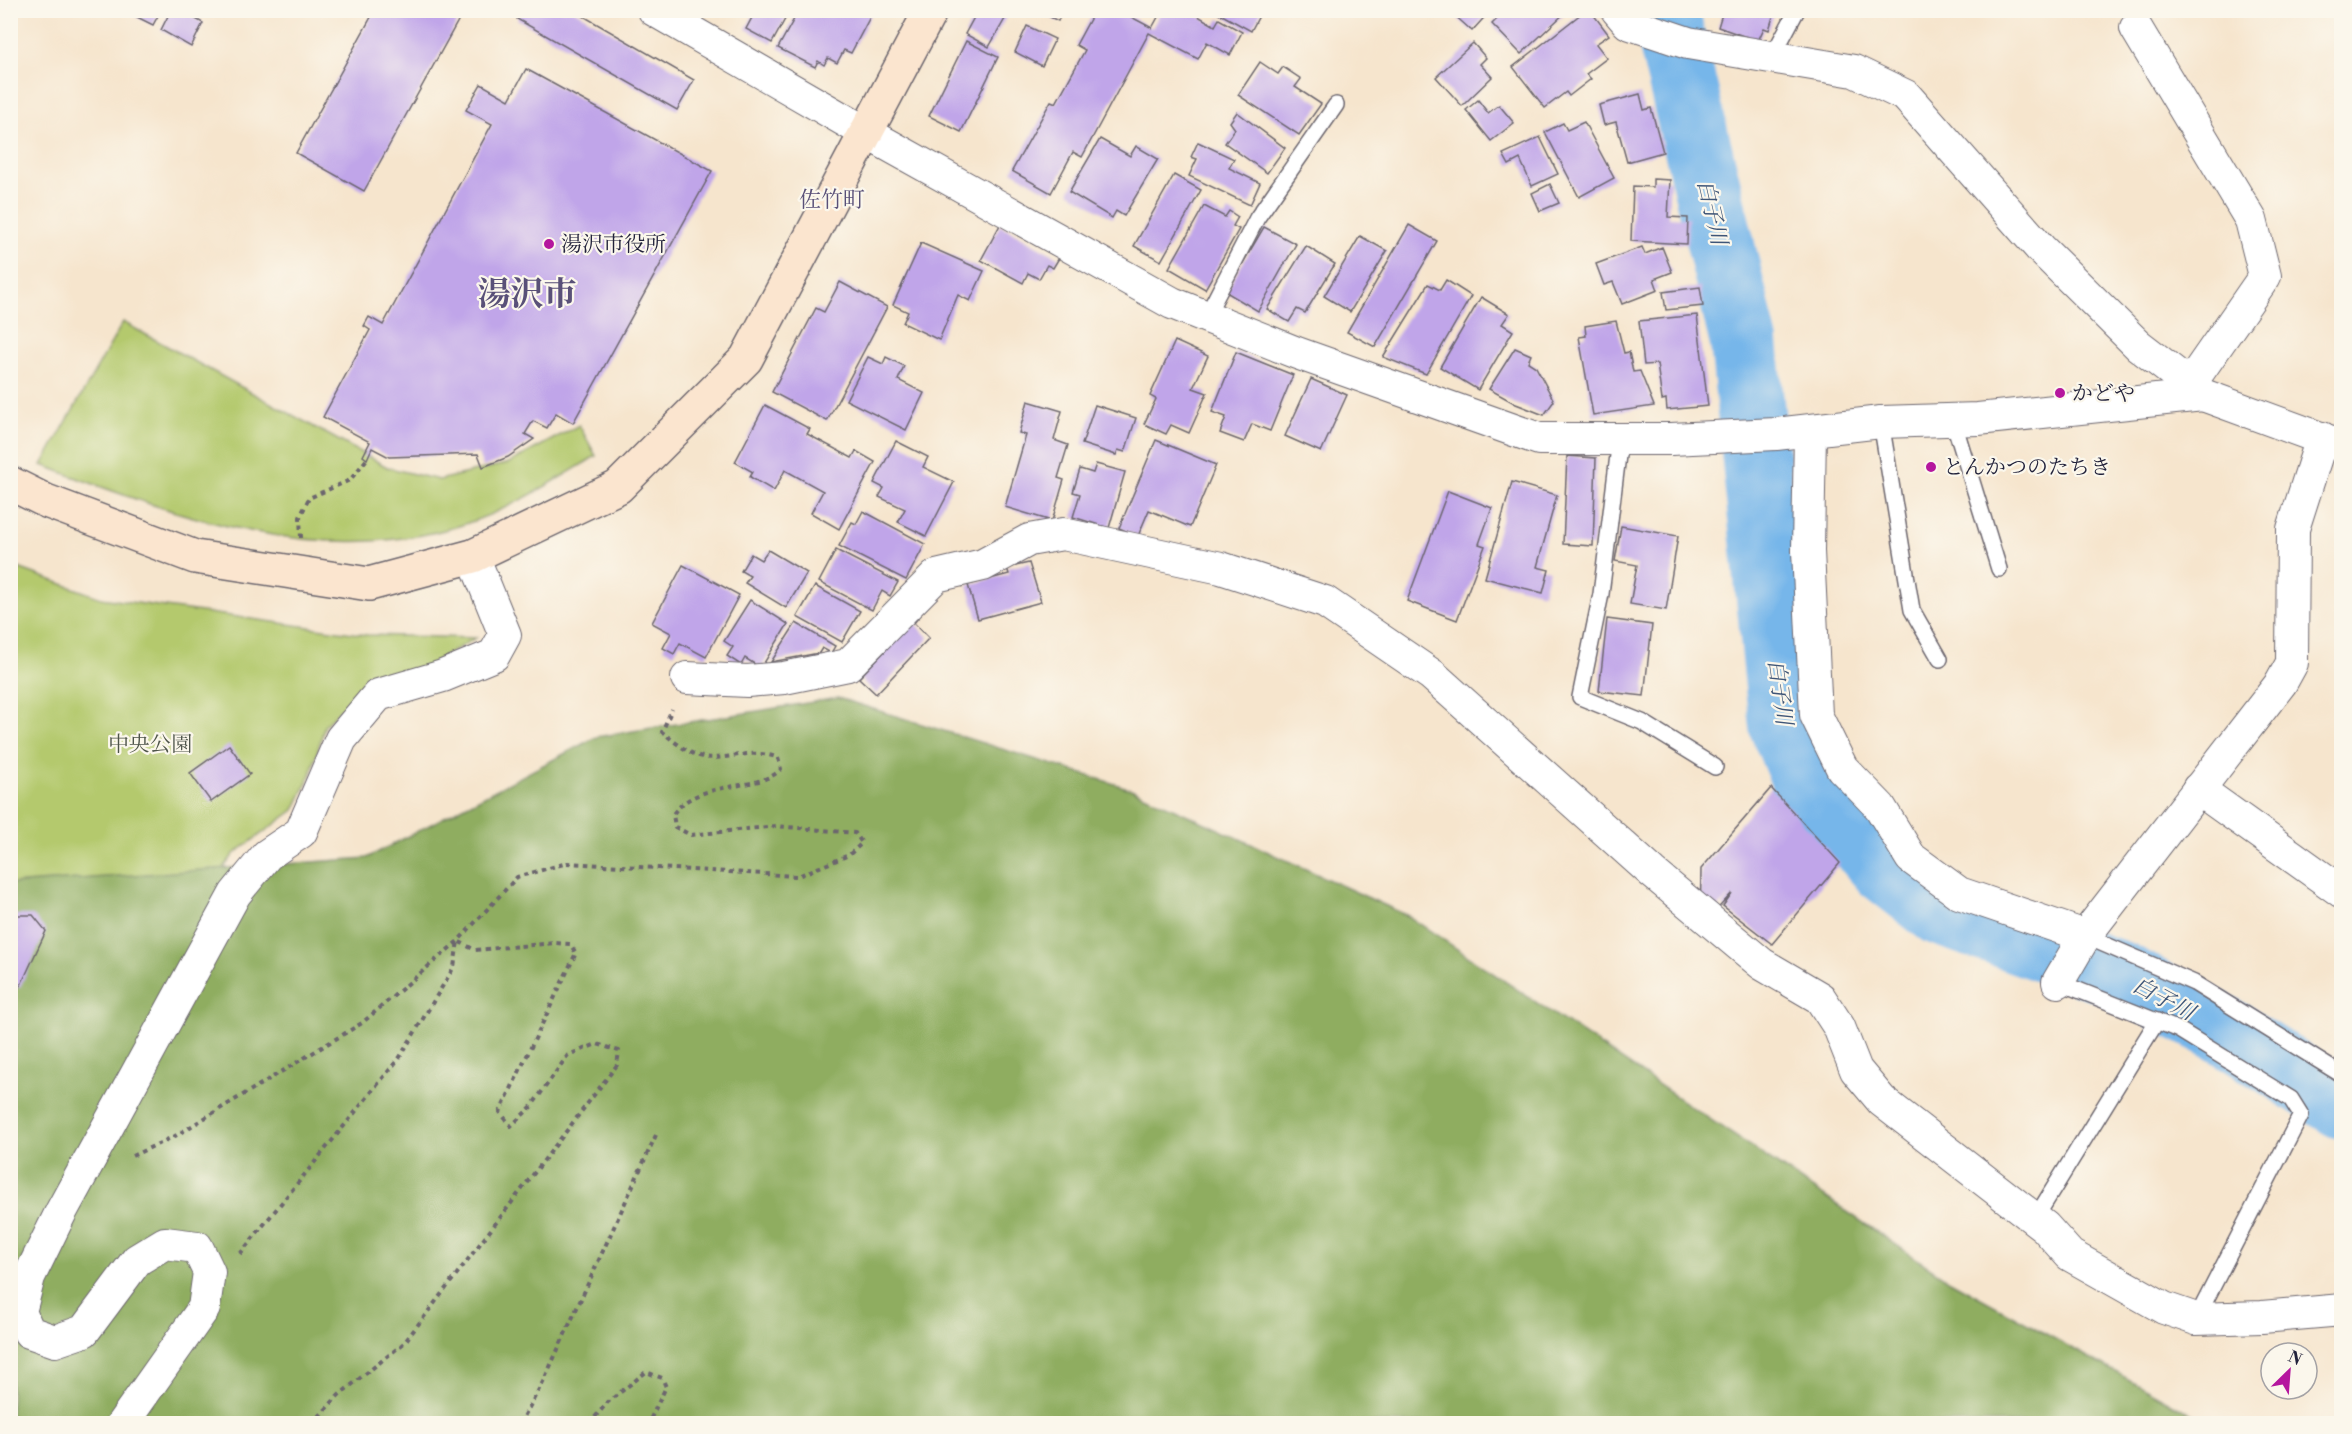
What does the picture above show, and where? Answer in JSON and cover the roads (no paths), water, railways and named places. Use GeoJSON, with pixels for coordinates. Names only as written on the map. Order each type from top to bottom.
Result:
{"type":"FeatureCollection","features":[{"type":"Feature","properties":{"kind":"street"},"geometry":{"type":"LineString","coordinates":[[654,10],[864,132],[1172,303],[1297,353],[1539,439],[1671,439],[1810,432],[1881,422],[1953,420],[2098,408],[2197,389],[2265,276],[2251,220],[2136,28]]}},
{"type":"Feature","properties":{"kind":"street"},"geometry":{"type":"LineString","coordinates":[[10,483],[46,501],[207,559],[369,584],[473,556],[618,487],[746,359],[864,132],[931,10]]}},
{"type":"Feature","properties":{"kind":"street"},"geometry":{"type":"LineString","coordinates":[[1623,17],[1688,43],[1854,71],[1906,96],[2041,249],[2138,345],[2197,389],[2332,442],[2293,529],[2292,663],[2282,683],[2085,936],[2058,982]]}},
{"type":"Feature","properties":{"kind":"street"},"geometry":{"type":"LineString","coordinates":[[1810,432],[1808,551],[1816,714],[1842,768],[1880,807],[1911,858],[1959,893],[2085,936]]}},
{"type":"Feature","properties":{"kind":"street"},"geometry":{"type":"LineString","coordinates":[[687,678],[747,681],[784,678],[848,665],[936,576],[983,565],[1029,540],[1063,534],[1221,568],[1325,602],[1432,675],[1653,873],[1762,964],[1820,998],[1839,1027],[1856,1070],[1882,1101],[2045,1227],[2070,1255],[2164,1308],[2196,1319],[2342,1310]]}},
{"type":"Feature","properties":{"kind":"street"},"geometry":{"type":"LineString","coordinates":[[122,1424],[204,1308],[209,1272],[197,1247],[165,1243],[137,1260],[84,1330],[55,1341],[29,1332],[20,1312],[29,1277],[78,1182],[235,894],[267,855],[301,832],[341,739],[378,695],[443,676],[494,655],[505,635],[473,556]]}},
{"type":"Feature","properties":{"kind":"street"},"geometry":{"type":"LineString","coordinates":[[2198,789],[2342,892]]}},
{"type":"Feature","properties":{"kind":"lane"},"geometry":{"type":"LineString","coordinates":[[1772,57],[1797,10]]}},
{"type":"Feature","properties":{"kind":"lane"},"geometry":{"type":"LineString","coordinates":[[1206,317],[1257,218],[1336,105]]}},
{"type":"Feature","properties":{"kind":"lane"},"geometry":{"type":"LineString","coordinates":[[1953,420],[1999,569]]}},
{"type":"Feature","properties":{"kind":"lane"},"geometry":{"type":"LineString","coordinates":[[1881,422],[1912,610],[1940,659]]}},
{"type":"Feature","properties":{"kind":"lane"},"geometry":{"type":"LineString","coordinates":[[1620,439],[1601,594],[1580,697],[1642,722],[1715,767]]}},
{"type":"Feature","properties":{"kind":"lane"},"geometry":{"type":"LineString","coordinates":[[2085,936],[2194,983],[2342,1075]]}},
{"type":"Feature","properties":{"kind":"lane"},"geometry":{"type":"LineString","coordinates":[[2058,982],[2180,1030],[2291,1099],[2301,1115],[2196,1319]]}},
{"type":"Feature","properties":{"kind":"lane"},"geometry":{"type":"LineString","coordinates":[[2041,1209],[2157,1021]]}},
{"type":"Feature","properties":{"kind":"waterway","name":"白子川"},"geometry":{"type":"LineString","coordinates":[[1665,10],[1744,343],[1783,726],[1803,775],[1885,869],[1940,912],[2120,975],[2221,1028],[2342,1105]]}},
{"type":"Feature","properties":{"kind":"place","name":"湯沢市役所"},"geometry":{"type":"Point","coordinates":[549,244]}},
{"type":"Feature","properties":{"kind":"place","name":"かどや"},"geometry":{"type":"Point","coordinates":[2060,393]}},
{"type":"Feature","properties":{"kind":"place","name":"とんかつのたちき"},"geometry":{"type":"Point","coordinates":[1931,467]}},
{"type":"Feature","properties":{"kind":"district","name":"佐竹町"},"geometry":{"type":"Point","coordinates":[832,199]}},
{"type":"Feature","properties":{"kind":"district","name":"湯沢市"},"geometry":{"type":"Point","coordinates":[527,293]}},
{"type":"Feature","properties":{"kind":"park label","name":"中央公園"},"geometry":{"type":"Point","coordinates":[150,744]}}]}
